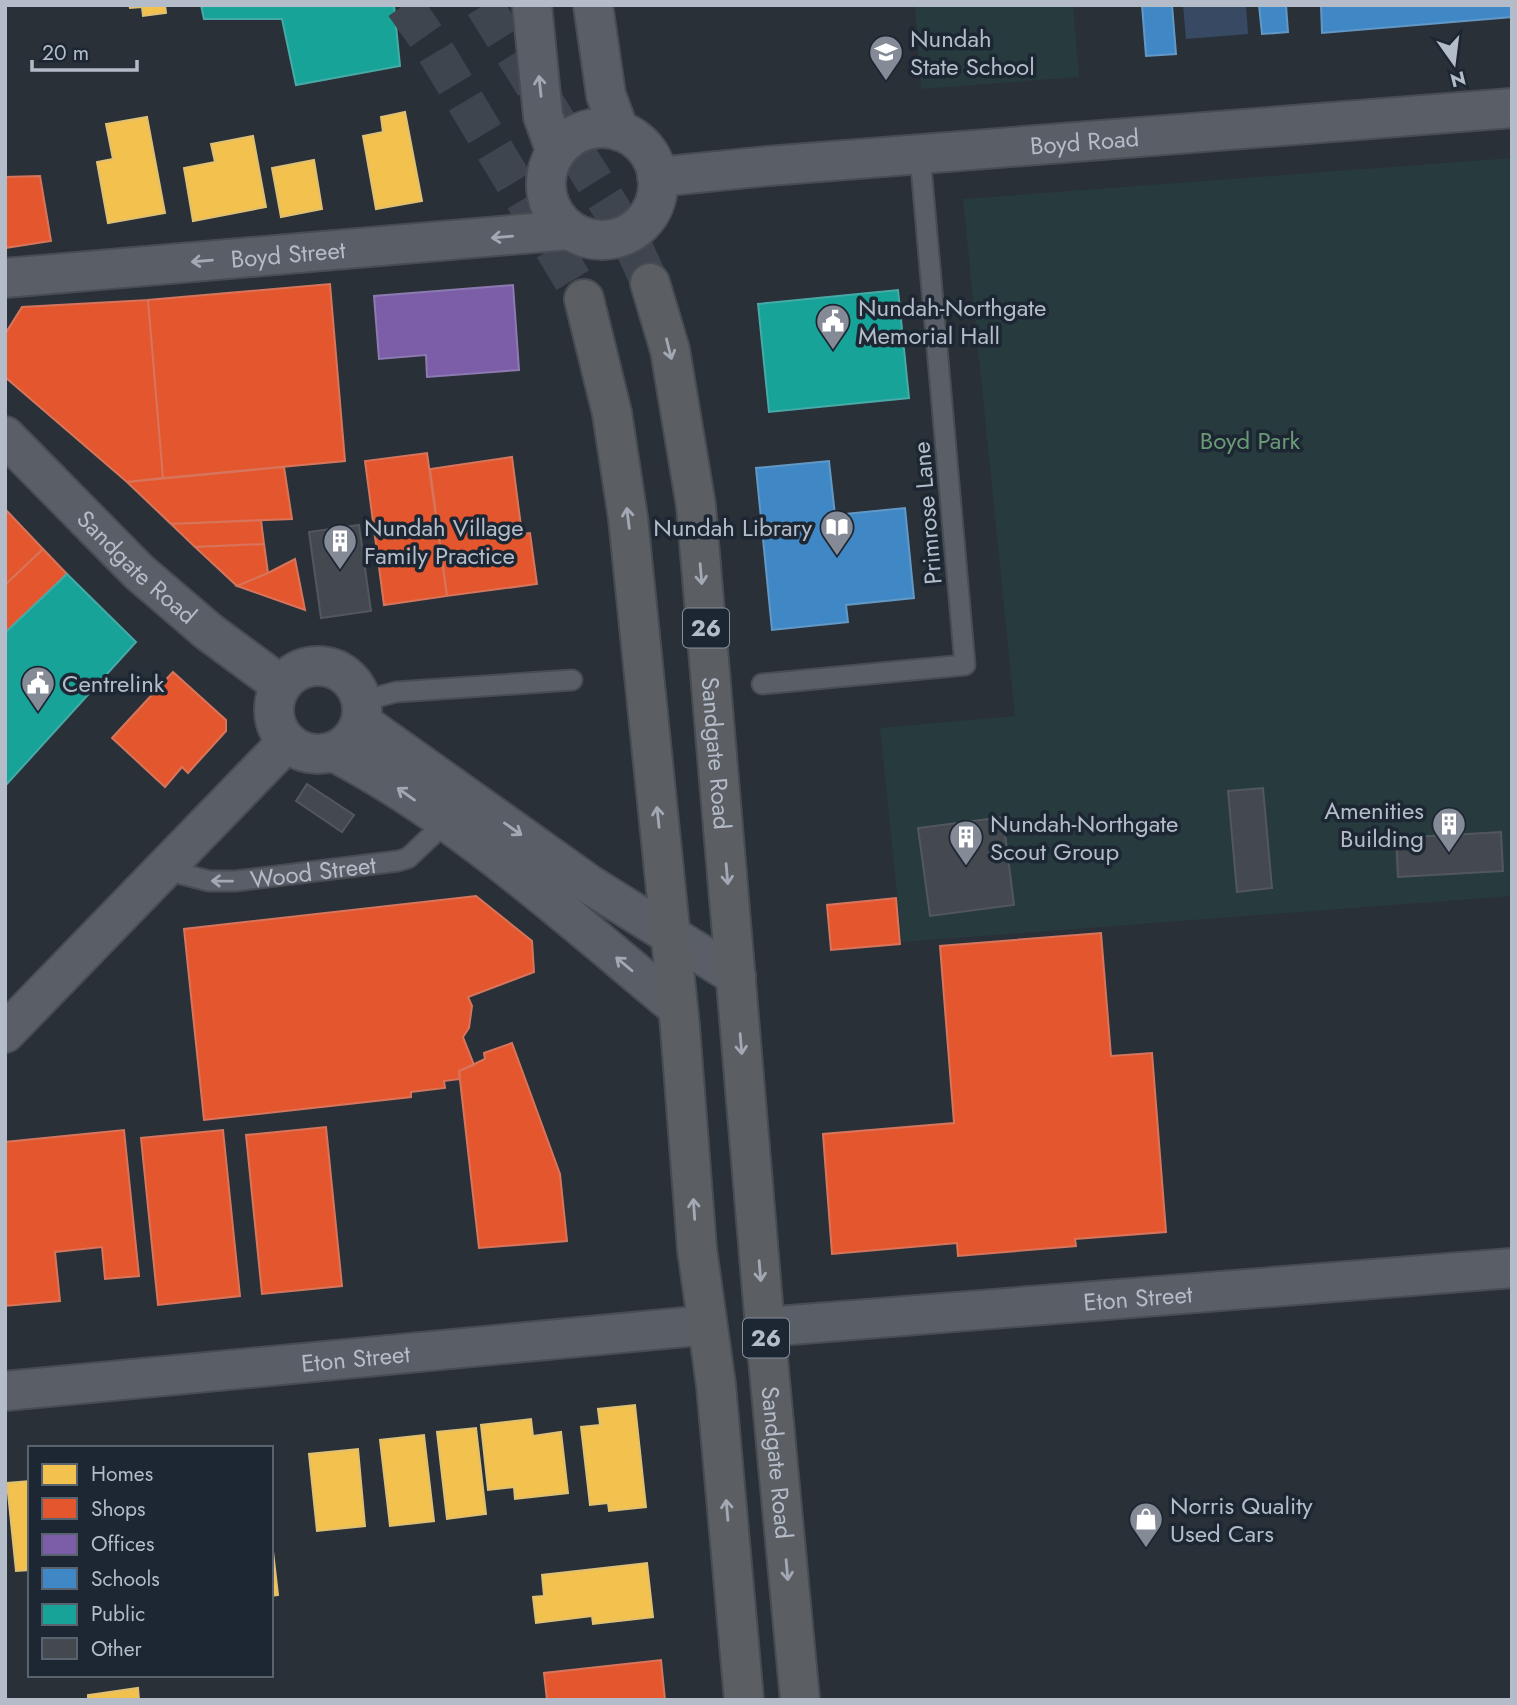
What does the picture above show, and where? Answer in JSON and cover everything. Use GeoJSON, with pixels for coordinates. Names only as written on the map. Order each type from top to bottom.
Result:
{"type":"FeatureCollection","features":[{"type":"Feature","properties":{"kind":"highway","name":"Sandgate Road"},"geometry":{"type":"LineString","coordinates":[[650,283],[670,350],[696,506],[765,1327],[800,1700]]}},
{"type":"Feature","properties":{"kind":"highway","name":"26"},"geometry":{"type":"LineString","coordinates":[[584,299],[612,413],[628,518],[677,1007],[697,1249],[716,1385],[744,1700]]}},
{"type":"Feature","properties":{"kind":"street"},"geometry":{"type":"LineString","coordinates":[[532,5],[543,116],[556,152]]}},
{"type":"Feature","properties":{"kind":"street"},"geometry":{"type":"LineString","coordinates":[[593,5],[606,95],[619,131]]}},
{"type":"Feature","properties":{"kind":"street","name":"Boyd Road"},"geometry":{"type":"LineString","coordinates":[[657,177],[1512,108]]}},
{"type":"Feature","properties":{"kind":"street"},"geometry":{"type":"LineString","coordinates":[[601,129],[619,131],[645,148],[657,177],[657,195],[650,212],[638,227],[622,236],[604,240],[586,238],[569,230],[557,218],[545,185],[548,167],[556,152],[568,140],[584,132],[601,129]]}},
{"type":"Feature","properties":{"kind":"street","name":"Boyd Street"},"geometry":{"type":"LineString","coordinates":[[5,278],[569,230]]}},
{"type":"Feature","properties":{"kind":"street","name":"Sandgate Road"},"geometry":{"type":"LineString","coordinates":[[5,436],[139,572],[209,632],[281,685]]}},
{"type":"Feature","properties":{"kind":"street"},"geometry":{"type":"LineString","coordinates":[[334,752],[356,734],[361,711],[356,686],[334,668],[319,665],[305,667],[291,674],[281,685],[274,715],[278,729],[287,742],[309,754],[334,752],[388,781],[446,822],[576,923],[677,1007]]}},
{"type":"Feature","properties":{"kind":"street"},"geometry":{"type":"LineString","coordinates":[[361,711],[590,885],[736,976]]}},
{"type":"Feature","properties":{"kind":"street"},"geometry":{"type":"LineString","coordinates":[[5,1033],[166,870],[287,742]]}},
{"type":"Feature","properties":{"kind":"street","name":"Eton Street"},"geometry":{"type":"LineString","coordinates":[[765,1327],[1512,1268]]}},
{"type":"Feature","properties":{"kind":"street","name":"Eton Street"},"geometry":{"type":"LineString","coordinates":[[5,1391],[707,1325]]}},
{"type":"Feature","properties":{"kind":"lane","name":"Primrose Lane"},"geometry":{"type":"LineString","coordinates":[[762,684],[965,665],[920,155]]}},
{"type":"Feature","properties":{"kind":"lane"},"geometry":{"type":"LineString","coordinates":[[361,711],[396,692],[572,680]]}},
{"type":"Feature","properties":{"kind":"lane","name":"Wood Street"},"geometry":{"type":"LineString","coordinates":[[166,870],[209,880],[236,881],[398,861],[408,858],[446,822]]}},
{"type":"Feature","properties":{"kind":"green space"},"geometry":{"type":"Polygon","coordinates":[[[915,5],[1073,5],[1079,77],[921,89],[915,5]]]}},
{"type":"Feature","properties":{"kind":"green space","name":"Boyd Park"},"geometry":{"type":"Polygon","coordinates":[[[1512,158],[1512,896],[902,942],[880,728],[1015,716],[963,199],[1512,158]]]}},
{"type":"Feature","properties":{"kind":"water"},"geometry":{"type":"Polygon","coordinates":[[[1183,5],[1246,5],[1248,34],[1186,39],[1183,5]]]}},
{"type":"Feature","properties":{"kind":"building: Homes"},"geometry":{"type":"Polygon","coordinates":[[[129,5],[165,5],[166,13],[143,16],[142,7],[130,8],[129,5]]]}},
{"type":"Feature","properties":{"kind":"building: Homes"},"geometry":{"type":"Polygon","coordinates":[[[405,112],[422,201],[376,209],[363,136],[383,132],[381,117],[405,112]]]}},
{"type":"Feature","properties":{"kind":"building: Homes"},"geometry":{"type":"Polygon","coordinates":[[[147,117],[165,213],[108,223],[97,162],[113,159],[106,124],[147,117]]]}},
{"type":"Feature","properties":{"kind":"building: Homes"},"geometry":{"type":"Polygon","coordinates":[[[253,136],[266,207],[193,221],[184,168],[215,162],[211,144],[253,136]]]}},
{"type":"Feature","properties":{"kind":"building: Homes"},"geometry":{"type":"Polygon","coordinates":[[[314,160],[322,209],[281,217],[272,168],[314,160]]]}},
{"type":"Feature","properties":{"kind":"building: Homes"},"geometry":{"type":"Polygon","coordinates":[[[635,1405],[646,1507],[609,1511],[608,1503],[590,1505],[581,1427],[600,1425],[598,1409],[635,1405]]]}},
{"type":"Feature","properties":{"kind":"building: Homes"},"geometry":{"type":"Polygon","coordinates":[[[531,1419],[533,1436],[561,1432],[568,1493],[515,1499],[514,1487],[488,1490],[481,1425],[531,1419]]]}},
{"type":"Feature","properties":{"kind":"building: Homes"},"geometry":{"type":"Polygon","coordinates":[[[476,1428],[486,1514],[447,1519],[437,1432],[476,1428]]]}},
{"type":"Feature","properties":{"kind":"building: Homes"},"geometry":{"type":"Polygon","coordinates":[[[424,1435],[434,1521],[390,1526],[380,1440],[424,1435]]]}},
{"type":"Feature","properties":{"kind":"building: Homes"},"geometry":{"type":"Polygon","coordinates":[[[358,1449],[365,1526],[317,1531],[309,1454],[358,1449]]]}},
{"type":"Feature","properties":{"kind":"building: Homes"},"geometry":{"type":"Polygon","coordinates":[[[28,1481],[28,1570],[16,1571],[7,1483],[28,1481]]]}},
{"type":"Feature","properties":{"kind":"building: Homes"},"geometry":{"type":"Polygon","coordinates":[[[273,1551],[278,1595],[273,1596],[273,1551]]]}},
{"type":"Feature","properties":{"kind":"building: Homes"},"geometry":{"type":"Polygon","coordinates":[[[647,1563],[653,1617],[593,1624],[592,1616],[536,1623],[533,1597],[544,1596],[542,1575],[647,1563]]]}},
{"type":"Feature","properties":{"kind":"building: Homes"},"geometry":{"type":"Polygon","coordinates":[[[138,1688],[139,1700],[88,1700],[88,1695],[138,1688]]]}},
{"type":"Feature","properties":{"kind":"building: Shops"},"geometry":{"type":"Polygon","coordinates":[[[40,176],[51,241],[5,248],[5,177],[40,176]]]}},
{"type":"Feature","properties":{"kind":"building: Shops"},"geometry":{"type":"Polygon","coordinates":[[[330,284],[345,461],[163,478],[148,300],[330,284]]]}},
{"type":"Feature","properties":{"kind":"building: Shops"},"geometry":{"type":"Polygon","coordinates":[[[148,300],[163,478],[127,482],[5,377],[5,334],[22,307],[148,300]]]}},
{"type":"Feature","properties":{"kind":"building: Shops"},"geometry":{"type":"Polygon","coordinates":[[[427,453],[447,596],[384,605],[365,461],[427,453]]]}},
{"type":"Feature","properties":{"kind":"building: Shops"},"geometry":{"type":"Polygon","coordinates":[[[512,457],[522,534],[530,533],[537,584],[447,596],[430,469],[512,457]]]}},
{"type":"Feature","properties":{"kind":"building: Shops"},"geometry":{"type":"Polygon","coordinates":[[[284,467],[292,519],[171,524],[127,482],[284,467]]]}},
{"type":"Feature","properties":{"kind":"building: Shops"},"geometry":{"type":"Polygon","coordinates":[[[5,509],[43,549],[5,585],[5,509]]]}},
{"type":"Feature","properties":{"kind":"building: Shops"},"geometry":{"type":"Polygon","coordinates":[[[261,520],[264,544],[195,547],[171,524],[261,520]]]}},
{"type":"Feature","properties":{"kind":"building: Shops"},"geometry":{"type":"Polygon","coordinates":[[[264,544],[268,573],[237,586],[195,547],[264,544]]]}},
{"type":"Feature","properties":{"kind":"building: Shops"},"geometry":{"type":"Polygon","coordinates":[[[43,549],[67,574],[5,633],[5,585],[43,549]]]}},
{"type":"Feature","properties":{"kind":"building: Shops"},"geometry":{"type":"Polygon","coordinates":[[[295,559],[305,610],[237,586],[268,573],[295,559]]]}},
{"type":"Feature","properties":{"kind":"building: Shops"},"geometry":{"type":"Polygon","coordinates":[[[173,672],[226,720],[226,731],[188,773],[182,767],[165,787],[112,738],[173,672]]]}},
{"type":"Feature","properties":{"kind":"building: Shops"},"geometry":{"type":"Polygon","coordinates":[[[476,896],[532,941],[534,972],[468,997],[472,1006],[469,1028],[463,1037],[474,1065],[459,1071],[460,1079],[444,1081],[445,1088],[411,1092],[411,1097],[204,1120],[184,929],[476,896]]]}},
{"type":"Feature","properties":{"kind":"building: Shops"},"geometry":{"type":"Polygon","coordinates":[[[896,898],[900,944],[831,950],[827,905],[896,898]]]}},
{"type":"Feature","properties":{"kind":"building: Shops"},"geometry":{"type":"Polygon","coordinates":[[[1101,933],[1111,1056],[1152,1053],[1166,1232],[1075,1239],[1076,1246],[958,1256],[957,1243],[832,1254],[823,1134],[954,1123],[940,946],[1101,933]]]}},
{"type":"Feature","properties":{"kind":"building: Shops"},"geometry":{"type":"Polygon","coordinates":[[[512,1043],[560,1174],[567,1241],[479,1248],[459,1071],[485,1059],[484,1053],[512,1043]]]}},
{"type":"Feature","properties":{"kind":"building: Shops"},"geometry":{"type":"Polygon","coordinates":[[[326,1127],[342,1286],[262,1294],[246,1135],[326,1127]]]}},
{"type":"Feature","properties":{"kind":"building: Shops"},"geometry":{"type":"Polygon","coordinates":[[[124,1130],[139,1276],[105,1279],[102,1247],[55,1252],[60,1301],[5,1306],[5,1142],[124,1130]]]}},
{"type":"Feature","properties":{"kind":"building: Shops"},"geometry":{"type":"Polygon","coordinates":[[[223,1130],[240,1296],[158,1305],[141,1138],[223,1130]]]}},
{"type":"Feature","properties":{"kind":"building: Shops"},"geometry":{"type":"Polygon","coordinates":[[[661,1660],[665,1700],[547,1700],[544,1673],[661,1660]]]}},
{"type":"Feature","properties":{"kind":"building: Offices"},"geometry":{"type":"Polygon","coordinates":[[[513,285],[519,370],[427,377],[426,355],[379,359],[374,296],[513,285]]]}},
{"type":"Feature","properties":{"kind":"building: Schools"},"geometry":{"type":"Polygon","coordinates":[[[1142,5],[1172,5],[1176,54],[1146,56],[1142,5]]]}},
{"type":"Feature","properties":{"kind":"building: Schools"},"geometry":{"type":"Polygon","coordinates":[[[1259,5],[1286,5],[1288,32],[1262,34],[1259,5]]]}},
{"type":"Feature","properties":{"kind":"building: Schools"},"geometry":{"type":"Polygon","coordinates":[[[1321,5],[1512,5],[1512,17],[1322,33],[1321,5]]]}},
{"type":"Feature","properties":{"kind":"building: Schools","name":"Nundah Library"},"geometry":{"type":"Polygon","coordinates":[[[829,461],[835,515],[905,508],[914,598],[846,605],[848,622],[772,630],[756,468],[829,461]]]}},
{"type":"Feature","properties":{"kind":"building: Public"},"geometry":{"type":"Polygon","coordinates":[[[201,5],[394,5],[400,66],[296,85],[282,19],[204,19],[201,5]]]}},
{"type":"Feature","properties":{"kind":"building: Public","name":"Nundah-Northgate Memorial Hall"},"geometry":{"type":"Polygon","coordinates":[[[898,290],[909,398],[769,412],[758,304],[898,290]]]}},
{"type":"Feature","properties":{"kind":"building: Public","name":"Centrelink"},"geometry":{"type":"Polygon","coordinates":[[[67,574],[136,642],[6,785],[5,633],[67,574]]]}},
{"type":"Feature","properties":{"kind":"building: Other","name":"Nundah Village Family Practice"},"geometry":{"type":"Polygon","coordinates":[[[359,525],[371,611],[321,618],[309,532],[359,525]]]}},
{"type":"Feature","properties":{"kind":"building: Other"},"geometry":{"type":"Polygon","coordinates":[[[307,784],[354,815],[342,832],[296,801],[307,784]]]}},
{"type":"Feature","properties":{"kind":"building: Other"},"geometry":{"type":"Polygon","coordinates":[[[1263,788],[1272,888],[1237,892],[1228,791],[1263,788]]]}},
{"type":"Feature","properties":{"kind":"building: Other","name":"Nundah-Northgate Scout Group"},"geometry":{"type":"Polygon","coordinates":[[[1003,817],[1014,905],[930,916],[918,828],[1003,817]]]}},
{"type":"Feature","properties":{"kind":"building: Other","name":"Amenities Building"},"geometry":{"type":"Polygon","coordinates":[[[1501,832],[1503,871],[1398,877],[1396,838],[1501,832]]]}},
{"type":"Feature","properties":{"kind":"tunnel"},"geometry":{"type":"LineString","coordinates":[[404,5],[428,39],[584,299]]}},
{"type":"Feature","properties":{"kind":"tunnel"},"geometry":{"type":"LineString","coordinates":[[484,5],[629,237],[650,283]]}},
{"type":"Feature","properties":{"kind":"place","name":"Nundah State School"},"geometry":{"type":"Point","coordinates":[886,82]}},
{"type":"Feature","properties":{"kind":"place","name":"Nundah-Northgate Memorial Hall"},"geometry":{"type":"Point","coordinates":[833,351]}},
{"type":"Feature","properties":{"kind":"place","name":"Nundah Library"},"geometry":{"type":"Point","coordinates":[837,557]}},
{"type":"Feature","properties":{"kind":"place","name":"Nundah Village Family Practice"},"geometry":{"type":"Point","coordinates":[340,571]}},
{"type":"Feature","properties":{"kind":"place","name":"Centrelink"},"geometry":{"type":"Point","coordinates":[38,713]}},
{"type":"Feature","properties":{"kind":"place","name":"Amenities Building"},"geometry":{"type":"Point","coordinates":[1449,854]}},
{"type":"Feature","properties":{"kind":"place","name":"Nundah-Northgate Scout Group"},"geometry":{"type":"Point","coordinates":[966,867]}},
{"type":"Feature","properties":{"kind":"place","name":"Norris Quality Used Cars"},"geometry":{"type":"Point","coordinates":[1146,1549]}}]}
